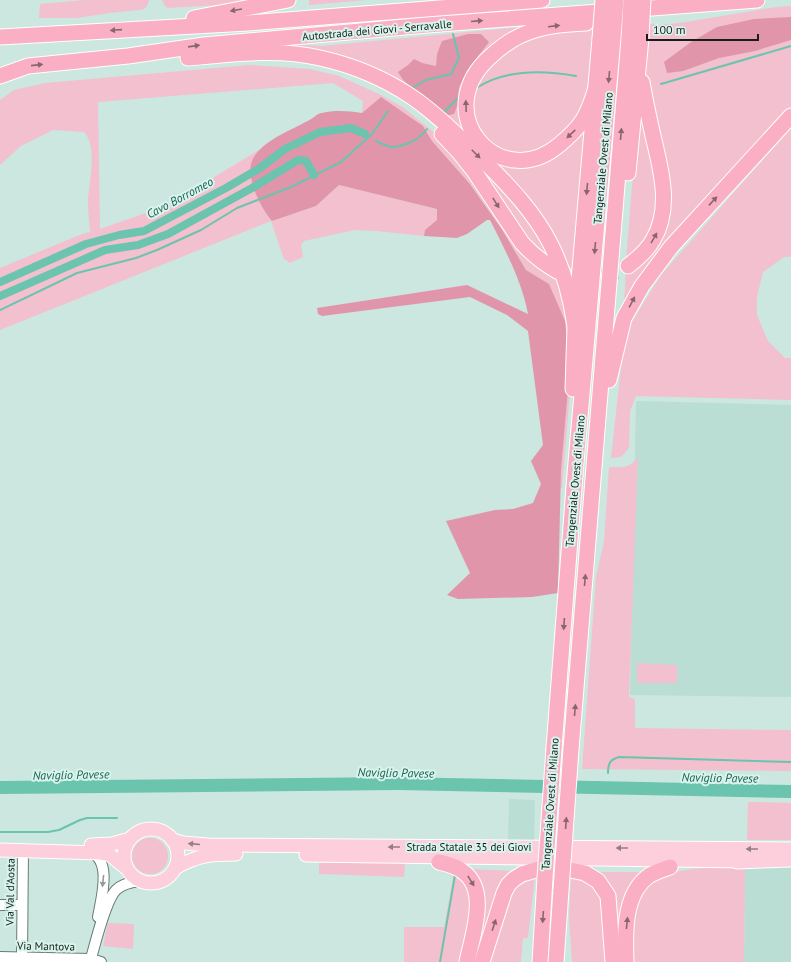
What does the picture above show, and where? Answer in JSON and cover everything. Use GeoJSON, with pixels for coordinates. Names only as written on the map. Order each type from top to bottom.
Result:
{"type":"FeatureCollection","features":[{"type":"Feature","properties":{"kind":"highway"},"geometry":{"type":"LineString","coordinates":[[155,27],[203,16],[288,0]]}},
{"type":"Feature","properties":{"kind":"highway"},"geometry":{"type":"LineString","coordinates":[[248,22],[309,10],[426,0]]}},
{"type":"Feature","properties":{"kind":"highway","name":"Autostrada dei Giovi - Serravalle"},"geometry":{"type":"LineString","coordinates":[[0,37],[248,22],[542,0]]}},
{"type":"Feature","properties":{"kind":"highway"},"geometry":{"type":"LineString","coordinates":[[603,0],[606,38],[596,88],[590,108],[584,120],[575,130],[550,151],[537,157],[523,160],[508,158],[493,153],[479,141],[472,130],[467,119],[465,100],[474,75],[488,58],[510,40],[532,31],[553,26],[684,12],[736,2]]}},
{"type":"Feature","properties":{"kind":"highway","name":"Tangenziale Ovest di Milano"},"geometry":{"type":"LineString","coordinates":[[540,961],[550,872],[554,748],[606,38],[616,0]]}},
{"type":"Feature","properties":{"kind":"highway","name":"Tangenziale Ovest di Milano"},"geometry":{"type":"LineString","coordinates":[[556,962],[571,749],[597,438],[635,38],[631,0]]}},
{"type":"Feature","properties":{"kind":"highway"},"geometry":{"type":"LineString","coordinates":[[628,266],[641,255],[652,241],[658,230],[664,200],[661,170],[638,66],[635,38],[643,0]]}},
{"type":"Feature","properties":{"kind":"highway","name":"Autostrada dei Giovi - Serravalle"},"geometry":{"type":"LineString","coordinates":[[0,76],[28,66],[128,56],[204,45],[427,25],[757,0]]}},
{"type":"Feature","properties":{"kind":"highway"},"geometry":{"type":"LineString","coordinates":[[188,58],[262,52],[319,58],[339,63],[363,72],[411,96],[453,131],[525,204],[551,245],[560,265],[568,287],[575,326]]}},
{"type":"Feature","properties":{"kind":"highway"},"geometry":{"type":"LineString","coordinates":[[128,56],[257,59],[297,63],[342,74],[365,83],[399,101],[424,118],[441,133],[459,152],[490,193],[522,243],[543,263],[557,271]]}},
{"type":"Feature","properties":{"kind":"highway"},"geometry":{"type":"LineString","coordinates":[[609,379],[638,66]]}},
{"type":"Feature","properties":{"kind":"highway"},"geometry":{"type":"LineString","coordinates":[[575,474],[573,392],[575,326],[596,88]]}},
{"type":"Feature","properties":{"kind":"highway"},"geometry":{"type":"LineString","coordinates":[[597,438],[609,379],[624,318],[642,286],[672,247],[791,116]]}},
{"type":"Feature","properties":{"kind":"highway"},"geometry":{"type":"LineString","coordinates":[[439,862],[464,872],[472,881],[477,893],[478,909],[467,962]]}},
{"type":"Feature","properties":{"kind":"highway"},"geometry":{"type":"LineString","coordinates":[[626,962],[626,921],[631,901],[638,887],[650,875],[670,867]]}},
{"type":"Feature","properties":{"kind":"highway"},"geometry":{"type":"LineString","coordinates":[[482,962],[504,893],[508,885],[514,879],[539,869],[550,872],[585,873],[598,880],[608,896],[613,962]]}},
{"type":"Feature","properties":{"kind":"main road"},"geometry":{"type":"LineString","coordinates":[[0,850],[86,851],[110,855],[139,881],[156,883],[170,875],[175,868],[177,861],[176,846],[165,833],[156,830],[147,830],[137,833],[126,845],[124,861],[126,868]]}},
{"type":"Feature","properties":{"kind":"main road"},"geometry":{"type":"LineString","coordinates":[[0,843],[97,845],[112,844],[130,839]]}},
{"type":"Feature","properties":{"kind":"main road","name":"Strada Statale 35 dei Giovi"},"geometry":{"type":"LineString","coordinates":[[172,840],[184,843],[214,845],[791,849]]}},
{"type":"Feature","properties":{"kind":"main road","name":"Strada Statale 35 dei Giovi"},"geometry":{"type":"LineString","coordinates":[[175,868],[197,857],[207,855],[344,855],[745,861]]}},
{"type":"Feature","properties":{"kind":"main road"},"geometry":{"type":"LineString","coordinates":[[344,855],[493,866],[550,872],[710,866],[745,861],[791,860]]}},
{"type":"Feature","properties":{"kind":"street","name":"Via Val d'Aosta"},"geometry":{"type":"LineString","coordinates":[[22,958],[23,850]]}},
{"type":"Feature","properties":{"kind":"street"},"geometry":{"type":"LineString","coordinates":[[86,851],[97,856],[102,864],[104,873],[95,943]]}},
{"type":"Feature","properties":{"kind":"street"},"geometry":{"type":"LineString","coordinates":[[90,961],[112,895],[118,888],[131,882],[139,881]]}},
{"type":"Feature","properties":{"kind":"street"},"geometry":{"type":"LineString","coordinates":[[0,905],[22,905]]}},
{"type":"Feature","properties":{"kind":"street","name":"Via Mantova"},"geometry":{"type":"LineString","coordinates":[[0,958],[101,962]]}},
{"type":"Feature","properties":{"kind":"shaded area"},"geometry":{"type":"Polygon","coordinates":[[[84,0],[149,0],[146,7],[140,10],[77,18],[39,18],[40,4],[84,0]]]}},
{"type":"Feature","properties":{"kind":"shaded area"},"geometry":{"type":"Polygon","coordinates":[[[162,0],[266,0],[235,4],[168,8],[162,0]]]}},
{"type":"Feature","properties":{"kind":"shaded area"},"geometry":{"type":"Polygon","coordinates":[[[309,0],[367,0],[309,5],[309,0]]]}},
{"type":"Feature","properties":{"kind":"shaded area"},"geometry":{"type":"Polygon","coordinates":[[[791,6],[791,111],[627,302],[624,302],[626,271],[666,223],[646,74],[646,23],[657,25],[680,23],[776,7],[791,6]]]}},
{"type":"Feature","properties":{"kind":"shaded area"},"geometry":{"type":"Polygon","coordinates":[[[791,17],[791,40],[755,51],[719,58],[683,71],[667,73],[664,62],[691,42],[717,27],[754,19],[791,17]]]}},
{"type":"Feature","properties":{"kind":"shaded area"},"geometry":{"type":"Polygon","coordinates":[[[532,26],[484,56],[464,126],[525,165],[586,123],[579,270],[567,267],[551,232],[419,97],[267,46],[283,44],[321,46],[532,26]]]}},
{"type":"Feature","properties":{"kind":"shaded area"},"geometry":{"type":"Polygon","coordinates":[[[596,26],[596,63],[585,104],[570,129],[541,152],[511,155],[485,142],[471,111],[474,86],[498,55],[532,36],[569,29],[596,26]]]}},
{"type":"Feature","properties":{"kind":"shaded area"},"geometry":{"type":"Polygon","coordinates":[[[468,34],[481,34],[489,42],[467,71],[459,88],[458,104],[454,114],[445,116],[403,80],[398,72],[414,59],[422,63],[436,66],[437,54],[442,41],[468,34]]]}},
{"type":"Feature","properties":{"kind":"shaded area"},"geometry":{"type":"Polygon","coordinates":[[[250,65],[310,69],[339,76],[379,94],[404,108],[437,135],[559,276],[566,295],[572,368],[562,487],[560,490],[570,367],[549,284],[526,270],[501,228],[469,183],[432,141],[423,126],[362,113],[363,101],[333,83],[98,102],[100,229],[160,208],[183,196],[259,150],[251,163],[255,186],[263,208],[272,221],[316,206],[339,185],[437,209],[438,220],[425,230],[424,236],[355,230],[304,241],[301,245],[303,257],[290,263],[284,259],[271,221],[0,330],[0,268],[90,232],[88,200],[92,155],[91,146],[84,132],[53,130],[21,146],[0,165],[0,100],[14,90],[45,83],[250,65]]]}},
{"type":"Feature","properties":{"kind":"shaded area"},"geometry":{"type":"Polygon","coordinates":[[[381,97],[423,126],[432,141],[469,183],[501,228],[526,270],[549,284],[565,321],[570,367],[561,470],[558,593],[532,597],[458,599],[447,595],[470,573],[446,521],[495,510],[513,509],[533,503],[541,484],[531,461],[543,445],[528,331],[507,315],[470,297],[322,316],[318,314],[317,308],[467,285],[528,314],[522,290],[507,254],[490,220],[487,220],[467,234],[457,238],[424,236],[425,230],[437,220],[437,209],[339,185],[316,206],[272,221],[263,209],[255,192],[250,167],[256,154],[262,147],[278,136],[318,114],[331,111],[362,113],[381,97]]]}},
{"type":"Feature","properties":{"kind":"shaded area"},"geometry":{"type":"Polygon","coordinates":[[[639,100],[659,195],[651,234],[626,261],[639,100]]]}},
{"type":"Feature","properties":{"kind":"shaded area"},"geometry":{"type":"Polygon","coordinates":[[[791,128],[791,257],[784,257],[763,272],[757,297],[757,315],[768,341],[785,358],[791,358],[791,400],[636,396],[630,411],[629,448],[621,457],[611,458],[622,358],[628,328],[661,275],[791,128]]]}},
{"type":"Feature","properties":{"kind":"shaded area"},"geometry":{"type":"Polygon","coordinates":[[[473,156],[518,201],[556,266],[526,241],[473,156]]]}},
{"type":"Feature","properties":{"kind":"shaded area"},"geometry":{"type":"Polygon","coordinates":[[[636,401],[791,405],[791,697],[630,695],[636,401]]]}},
{"type":"Feature","properties":{"kind":"shaded area"},"geometry":{"type":"Polygon","coordinates":[[[638,457],[629,697],[635,699],[635,728],[791,730],[791,771],[582,769],[596,577],[604,541],[609,467],[618,467],[631,464],[638,457]]]}},
{"type":"Feature","properties":{"kind":"shaded area"},"geometry":{"type":"Polygon","coordinates":[[[637,663],[677,665],[677,683],[637,683],[637,663]]]}},
{"type":"Feature","properties":{"kind":"shaded area"},"geometry":{"type":"Polygon","coordinates":[[[396,777],[791,785],[791,798],[398,790],[0,794],[0,781],[396,777]]]}},
{"type":"Feature","properties":{"kind":"shaded area"},"geometry":{"type":"Polygon","coordinates":[[[509,799],[535,800],[534,842],[508,841],[509,799]]]}},
{"type":"Feature","properties":{"kind":"shaded area"},"geometry":{"type":"Polygon","coordinates":[[[748,802],[791,803],[791,840],[747,840],[748,802]]]}},
{"type":"Feature","properties":{"kind":"shaded area"},"geometry":{"type":"Polygon","coordinates":[[[154,838],[163,843],[167,849],[167,863],[163,869],[154,874],[146,874],[137,869],[133,863],[132,852],[137,843],[143,839],[154,838]]]}},
{"type":"Feature","properties":{"kind":"shaded area"},"geometry":{"type":"Polygon","coordinates":[[[319,863],[405,863],[404,877],[319,874],[319,863]]]}},
{"type":"Feature","properties":{"kind":"shaded area"},"geometry":{"type":"Polygon","coordinates":[[[745,865],[791,866],[791,962],[744,962],[745,865]]]}},
{"type":"Feature","properties":{"kind":"shaded area"},"geometry":{"type":"Polygon","coordinates":[[[745,865],[744,962],[632,962],[632,922],[637,899],[649,883],[666,873],[693,869],[745,865]]]}},
{"type":"Feature","properties":{"kind":"shaded area"},"geometry":{"type":"Polygon","coordinates":[[[470,869],[515,871],[475,962],[471,962],[470,869]]]}},
{"type":"Feature","properties":{"kind":"shaded area"},"geometry":{"type":"Polygon","coordinates":[[[599,872],[647,872],[640,880],[622,962],[599,872]]]}},
{"type":"Feature","properties":{"kind":"shaded area"},"geometry":{"type":"Polygon","coordinates":[[[454,873],[459,873],[474,901],[462,962],[404,962],[404,927],[444,927],[454,873]]]}},
{"type":"Feature","properties":{"kind":"shaded area"},"geometry":{"type":"Polygon","coordinates":[[[571,875],[585,879],[602,893],[610,962],[572,962],[569,918],[571,875]]]}},
{"type":"Feature","properties":{"kind":"shaded area"},"geometry":{"type":"Polygon","coordinates":[[[535,876],[528,938],[523,938],[521,962],[486,962],[514,885],[535,876]]]}},
{"type":"Feature","properties":{"kind":"shaded area"},"geometry":{"type":"Polygon","coordinates":[[[108,923],[134,924],[133,949],[103,946],[108,923]]]}},
{"type":"Feature","properties":{"kind":"waterway"},"geometry":{"type":"LineString","coordinates":[[411,89],[426,80],[451,74],[459,58],[453,34]]}},
{"type":"Feature","properties":{"kind":"waterway","name":"Cavo Borromeo"},"geometry":{"type":"LineString","coordinates":[[661,84],[791,46]]}},
{"type":"Feature","properties":{"kind":"waterway","name":"Cavo Borromeo"},"geometry":{"type":"LineString","coordinates":[[478,87],[501,77],[526,72],[576,76]]}},
{"type":"Feature","properties":{"kind":"waterway","name":"Cavo Borromeo"},"geometry":{"type":"LineString","coordinates":[[442,114],[457,99]]}},
{"type":"Feature","properties":{"kind":"waterway"},"geometry":{"type":"LineString","coordinates":[[0,310],[77,273],[136,258],[157,250],[201,230],[237,208],[291,187],[341,162],[372,134],[388,111]]}},
{"type":"Feature","properties":{"kind":"waterway","name":"Cavo Borromeo"},"geometry":{"type":"LineString","coordinates":[[0,282],[86,244],[119,235],[144,231],[226,188],[260,168],[285,149],[320,132],[351,128],[365,134]]}},
{"type":"Feature","properties":{"kind":"waterway","name":"Cavo Borromeo"},"geometry":{"type":"LineString","coordinates":[[376,141],[391,147],[401,146],[416,140],[427,129]]}},
{"type":"Feature","properties":{"kind":"waterway"},"geometry":{"type":"LineString","coordinates":[[0,296],[105,250],[138,245],[168,234],[252,188],[298,160],[306,161],[314,175]]}},
{"type":"Feature","properties":{"kind":"waterway"},"geometry":{"type":"LineString","coordinates":[[608,773],[610,762],[619,757],[791,762]]}},
{"type":"Feature","properties":{"kind":"waterway"},"geometry":{"type":"LineString","coordinates":[[0,832],[48,832],[59,830],[87,818],[117,818]]}},
{"type":"Feature","properties":{"kind":"waterway"},"geometry":{"type":"LineString","coordinates":[[440,962],[455,875]]}},
{"type":"Feature","properties":{"kind":"tunnel"},"geometry":{"type":"LineString","coordinates":[[579,277],[604,276],[628,266]]}},
{"type":"Feature","properties":{"kind":"water label","name":"Naviglio Pavese"},"geometry":{"type":"Point","coordinates":[396,773]}},
{"type":"Feature","properties":{"kind":"water label","name":"Naviglio Pavese"},"geometry":{"type":"Point","coordinates":[71,775]}},
{"type":"Feature","properties":{"kind":"water label","name":"Naviglio Pavese"},"geometry":{"type":"Point","coordinates":[720,778]}}]}
